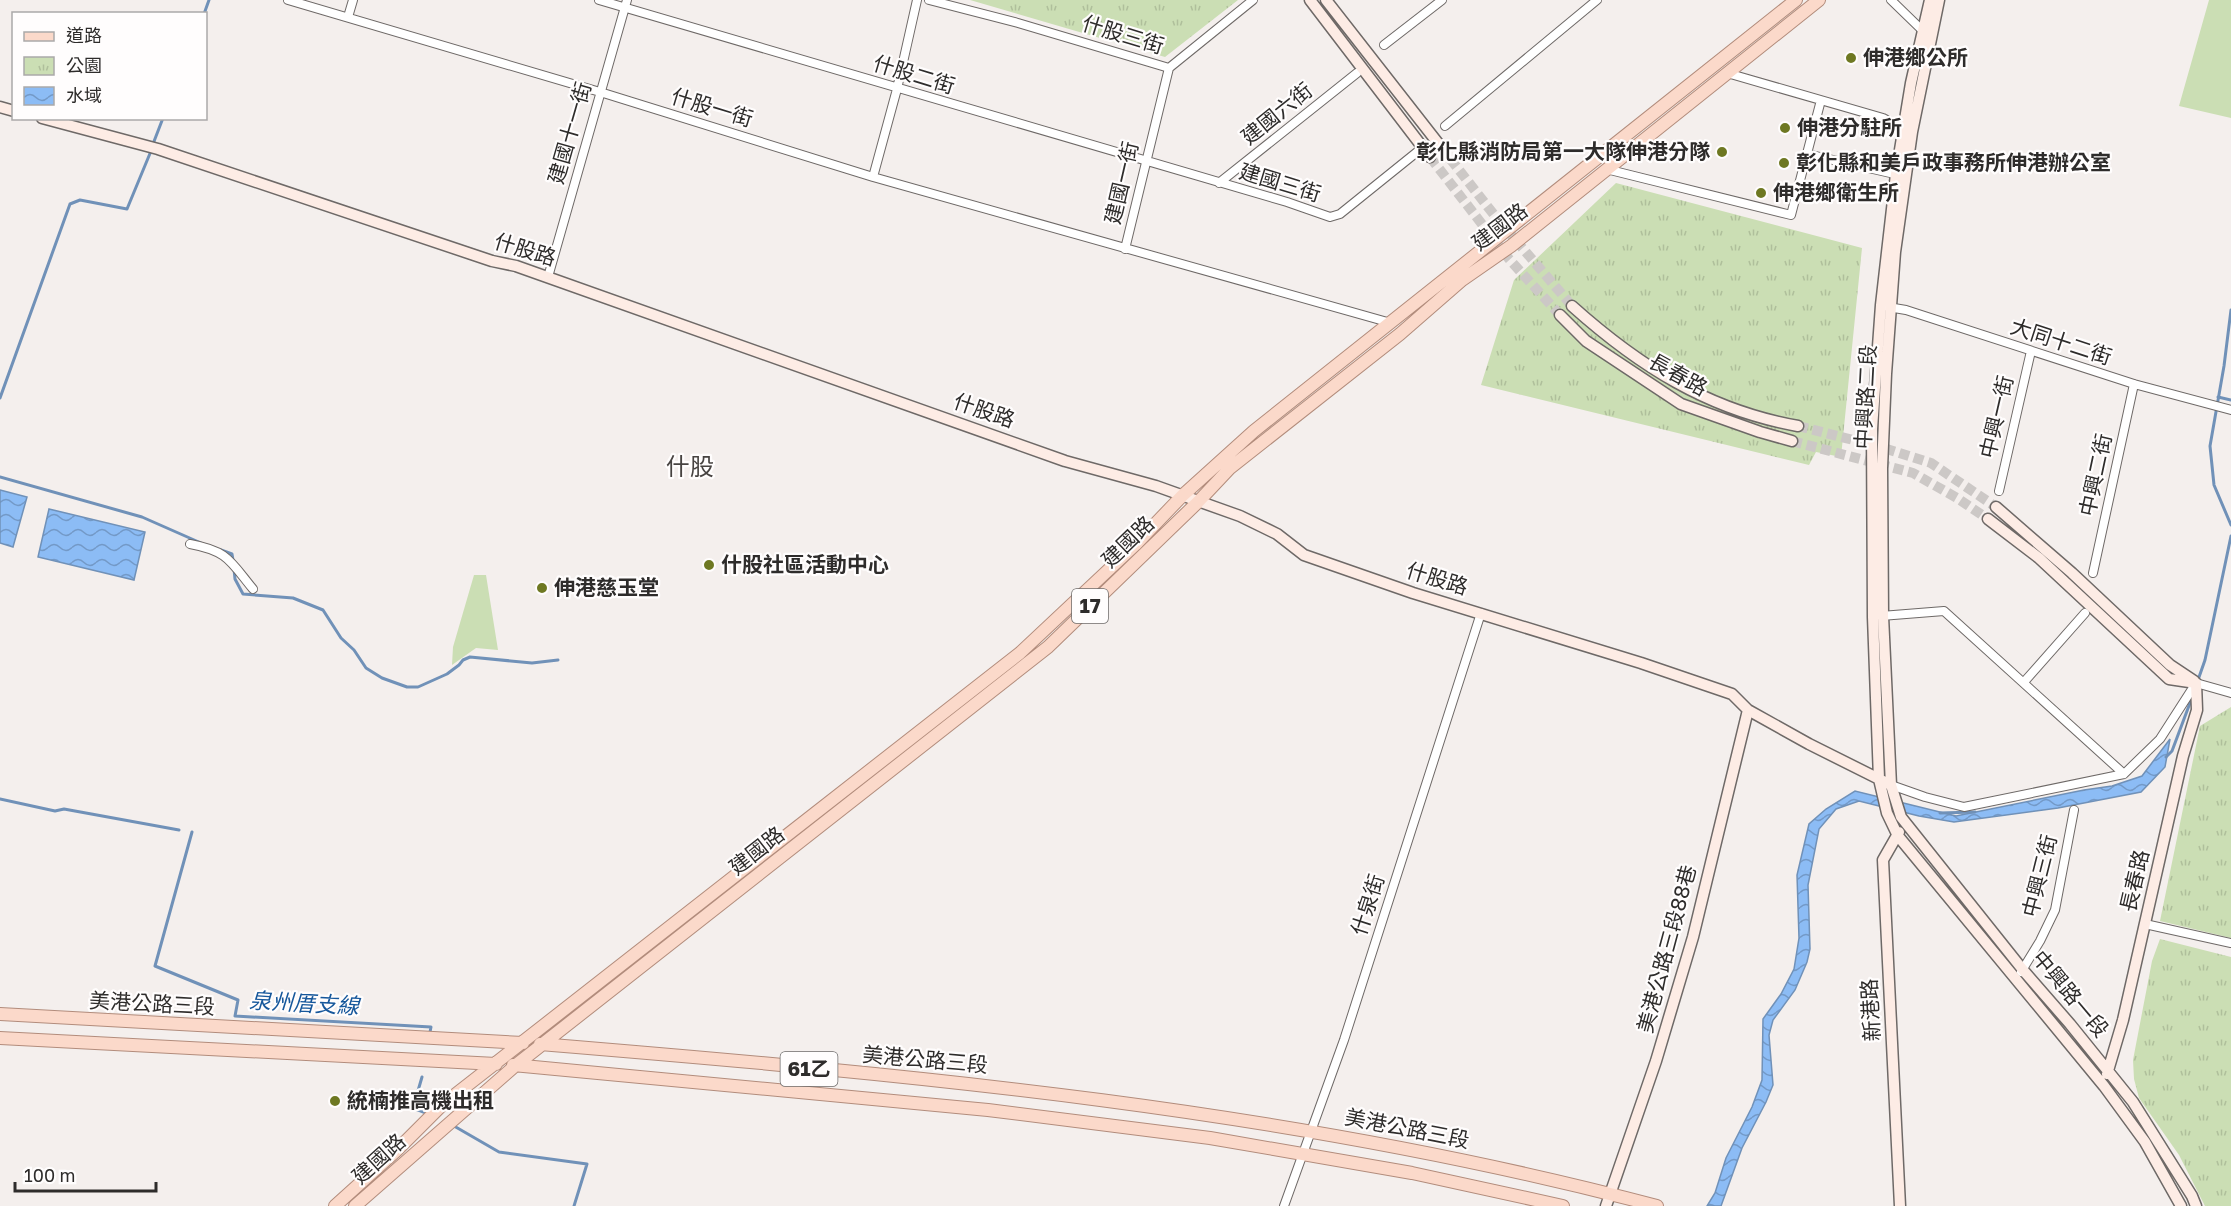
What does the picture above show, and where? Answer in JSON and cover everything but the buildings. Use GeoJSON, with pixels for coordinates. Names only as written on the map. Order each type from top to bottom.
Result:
{"type":"FeatureCollection","features":[{"type":"Feature","properties":{"kind":"main road","name":"建國路"},"geometry":{"type":"LineString","coordinates":[[335,1206],[397,1150],[442,1105],[1020,653],[1135,545],[1182,496],[1254,431],[1796,0]]}},
{"type":"Feature","properties":{"kind":"main road","name":"建國路"},"geometry":{"type":"LineString","coordinates":[[355,1206],[516,1065],[1048,647],[1198,502],[1230,468],[1261,441],[1400,333],[1462,280],[1511,246],[1819,0]]}},
{"type":"Feature","properties":{"kind":"main road"},"geometry":{"type":"LineString","coordinates":[[819,810],[830,818]]}},
{"type":"Feature","properties":{"kind":"main road","name":"美港公路三段"},"geometry":{"type":"LineString","coordinates":[[0,1014],[522,1043],[996,1086],[1127,1102],[1310,1131],[1491,1166],[1657,1206]]}},
{"type":"Feature","properties":{"kind":"main road","name":"美港公路三段"},"geometry":{"type":"LineString","coordinates":[[0,1038],[516,1065],[988,1110],[1210,1138],[1303,1153],[1412,1173],[1563,1206]]}},
{"type":"Feature","properties":{"kind":"street","name":"什股一街"},"geometry":{"type":"LineString","coordinates":[[288,0],[600,92],[873,177],[1125,249]]}},
{"type":"Feature","properties":{"kind":"street"},"geometry":{"type":"LineString","coordinates":[[348,17],[353,0]]}},
{"type":"Feature","properties":{"kind":"street","name":"什股二街"},"geometry":{"type":"LineString","coordinates":[[599,0],[626,4],[897,88],[1219,183]]}},
{"type":"Feature","properties":{"kind":"street"},"geometry":{"type":"LineString","coordinates":[[873,177],[897,88],[917,0]]}},
{"type":"Feature","properties":{"kind":"street","name":"什股三街"},"geometry":{"type":"LineString","coordinates":[[929,0],[1018,23],[1169,68]]}},
{"type":"Feature","properties":{"kind":"street"},"geometry":{"type":"LineString","coordinates":[[1169,68],[1253,0]]}},
{"type":"Feature","properties":{"kind":"street"},"geometry":{"type":"LineString","coordinates":[[1310,0],[1431,157]]}},
{"type":"Feature","properties":{"kind":"street"},"geometry":{"type":"LineString","coordinates":[[1326,0],[1441,147]]}},
{"type":"Feature","properties":{"kind":"street"},"geometry":{"type":"LineString","coordinates":[[1384,45],[1442,0]]}},
{"type":"Feature","properties":{"kind":"street"},"geometry":{"type":"LineString","coordinates":[[1445,126],[1598,0]]}},
{"type":"Feature","properties":{"kind":"street"},"geometry":{"type":"LineString","coordinates":[[1891,0],[1927,33]]}},
{"type":"Feature","properties":{"kind":"street","name":"中興路二段"},"geometry":{"type":"LineString","coordinates":[[1898,836],[1879,780],[1878,616],[1886,306],[1895,252],[1907,131],[1927,33],[1930,0]]}},
{"type":"Feature","properties":{"kind":"street","name":"中興路二段"},"geometry":{"type":"LineString","coordinates":[[1927,33],[1939,0]]}},
{"type":"Feature","properties":{"kind":"street","name":"建國十一街"},"geometry":{"type":"LineString","coordinates":[[548,277],[626,4]]}},
{"type":"Feature","properties":{"kind":"street","name":"建國一街"},"geometry":{"type":"LineString","coordinates":[[1169,68],[1125,249],[1202,268],[1348,312],[1391,322]]}},
{"type":"Feature","properties":{"kind":"street","name":"建國六街"},"geometry":{"type":"LineString","coordinates":[[1219,183],[1357,73]]}},
{"type":"Feature","properties":{"kind":"street"},"geometry":{"type":"LineString","coordinates":[[1727,73],[1883,118],[1907,131]]}},
{"type":"Feature","properties":{"kind":"street"},"geometry":{"type":"LineString","coordinates":[[1606,169],[1791,215],[1821,100]]}},
{"type":"Feature","properties":{"kind":"street","name":"什股路"},"geometry":{"type":"LineString","coordinates":[[49,120],[158,149],[481,257],[548,277],[801,369],[960,422],[1065,461],[1128,477],[1240,516],[1277,534],[1304,555],[1413,593],[1641,663],[1732,694],[1748,710],[1891,785]]}},
{"type":"Feature","properties":{"kind":"street","name":"建國三街"},"geometry":{"type":"LineString","coordinates":[[1219,183],[1330,217],[1340,214],[1417,152]]}},
{"type":"Feature","properties":{"kind":"street"},"geometry":{"type":"LineString","coordinates":[[1807,154],[1901,175]]}},
{"type":"Feature","properties":{"kind":"street","name":"長春路"},"geometry":{"type":"LineString","coordinates":[[1572,306],[1612,341],[1642,363],[1706,399],[1798,426]]}},
{"type":"Feature","properties":{"kind":"street","name":"大同十二街"},"geometry":{"type":"LineString","coordinates":[[1886,306],[1906,309],[2134,384],[2231,411]]}},
{"type":"Feature","properties":{"kind":"street","name":"長春路"},"geometry":{"type":"LineString","coordinates":[[1560,315],[1586,341],[1681,404],[1792,441]]}},
{"type":"Feature","properties":{"kind":"street","name":"中興一街"},"geometry":{"type":"LineString","coordinates":[[1999,491],[2031,351]]}},
{"type":"Feature","properties":{"kind":"street","name":"中興二街"},"geometry":{"type":"LineString","coordinates":[[2093,573],[2134,384]]}},
{"type":"Feature","properties":{"kind":"street"},"geometry":{"type":"LineString","coordinates":[[1996,507],[2072,573],[2170,665],[2200,687]]}},
{"type":"Feature","properties":{"kind":"street"},"geometry":{"type":"LineString","coordinates":[[1988,519],[2039,558],[2169,679],[2231,693]]}},
{"type":"Feature","properties":{"kind":"street"},"geometry":{"type":"LineString","coordinates":[[190,544],[225,555],[253,589]]}},
{"type":"Feature","properties":{"kind":"street"},"geometry":{"type":"LineString","coordinates":[[1878,616],[1944,611],[2124,774]]}},
{"type":"Feature","properties":{"kind":"street","name":"什泉街"},"geometry":{"type":"LineString","coordinates":[[1284,1206],[1344,1040],[1481,613]]}},
{"type":"Feature","properties":{"kind":"street"},"geometry":{"type":"LineString","coordinates":[[2024,682],[2085,613]]}},
{"type":"Feature","properties":{"kind":"street","name":"中興路二段"},"geometry":{"type":"LineString","coordinates":[[1878,616],[1891,785],[1900,814]]}},
{"type":"Feature","properties":{"kind":"street"},"geometry":{"type":"LineString","coordinates":[[1891,785],[1964,807],[2124,774],[2160,739],[2200,687]]}},
{"type":"Feature","properties":{"kind":"street","name":"長春路"},"geometry":{"type":"LineString","coordinates":[[2104,1086],[2123,1020],[2183,756],[2197,710],[2200,687]]}},
{"type":"Feature","properties":{"kind":"street","name":"美港公路三段88巷"},"geometry":{"type":"LineString","coordinates":[[1606,1206],[1656,1061],[1693,937],[1748,710]]}},
{"type":"Feature","properties":{"kind":"street","name":"中興三街"},"geometry":{"type":"LineString","coordinates":[[2020,974],[2055,910],[2074,810]]}},
{"type":"Feature","properties":{"kind":"street","name":"新港路"},"geometry":{"type":"LineString","coordinates":[[1900,814],[1898,836],[1883,860],[1900,1206]]}},
{"type":"Feature","properties":{"kind":"street","name":"中興路一段"},"geometry":{"type":"LineString","coordinates":[[1900,814],[2145,1142],[2181,1206]]}},
{"type":"Feature","properties":{"kind":"street","name":"中興路一段"},"geometry":{"type":"LineString","coordinates":[[1898,836],[2108,1070],[2133,1102],[2193,1196],[2196,1206]]}},
{"type":"Feature","properties":{"kind":"street"},"geometry":{"type":"LineString","coordinates":[[2145,924],[2231,943]]}},
{"type":"Feature","properties":{"kind":"green space"},"geometry":{"type":"Polygon","coordinates":[[[970,0],[1238,0],[1165,57],[970,0]]]}},
{"type":"Feature","properties":{"kind":"green space"},"geometry":{"type":"Polygon","coordinates":[[[2209,0],[2231,0],[2231,118],[2179,106],[2209,0]]]}},
{"type":"Feature","properties":{"kind":"green space"},"geometry":{"type":"Polygon","coordinates":[[[1616,183],[1862,248],[1841,457],[1816,452],[1809,465],[1481,385],[1514,280],[1616,183]]]}},
{"type":"Feature","properties":{"kind":"green space"},"geometry":{"type":"Polygon","coordinates":[[[474,575],[486,575],[498,650],[476,648],[452,665],[453,647],[474,575]]]}},
{"type":"Feature","properties":{"kind":"green space"},"geometry":{"type":"Polygon","coordinates":[[[2231,707],[2231,938],[2160,921],[2200,726],[2231,707]]]}},
{"type":"Feature","properties":{"kind":"green space"},"geometry":{"type":"Polygon","coordinates":[[[2160,939],[2231,957],[2231,1206],[2205,1206],[2179,1155],[2139,1098],[2134,1079],[2133,1060],[2152,961],[2160,939]]]}},
{"type":"Feature","properties":{"kind":"water"},"geometry":{"type":"Polygon","coordinates":[[[0,490],[27,497],[13,547],[0,543],[0,490]]]}},
{"type":"Feature","properties":{"kind":"water"},"geometry":{"type":"Polygon","coordinates":[[[49,509],[145,532],[134,580],[38,557],[49,509]]]}},
{"type":"Feature","properties":{"kind":"water"},"geometry":{"type":"Polygon","coordinates":[[[2170,739],[2165,767],[2141,792],[2058,808],[1954,822],[1859,801],[1836,809],[1819,829],[1808,885],[1810,949],[1807,962],[1795,990],[1773,1020],[1769,1035],[1773,1085],[1742,1148],[1721,1206],[1707,1206],[1715,1193],[1726,1158],[1752,1107],[1762,1080],[1763,1019],[1781,994],[1794,969],[1799,938],[1797,875],[1809,824],[1826,809],[1855,791],[1956,816],[2112,786],[2142,776],[2170,739]]]}},
{"type":"Feature","properties":{"kind":"waterway"},"geometry":{"type":"LineString","coordinates":[[205,12],[209,0]]}},
{"type":"Feature","properties":{"kind":"waterway"},"geometry":{"type":"LineString","coordinates":[[153,144],[162,120]]}},
{"type":"Feature","properties":{"kind":"waterway"},"geometry":{"type":"LineString","coordinates":[[0,398],[70,204],[80,200],[127,209],[151,151]]}},
{"type":"Feature","properties":{"kind":"waterway"},"geometry":{"type":"LineString","coordinates":[[2231,310],[2210,446],[2214,485],[2231,525]]}},
{"type":"Feature","properties":{"kind":"waterway"},"geometry":{"type":"LineString","coordinates":[[2218,397],[2231,400]]}},
{"type":"Feature","properties":{"kind":"waterway"},"geometry":{"type":"LineString","coordinates":[[0,477],[142,517],[201,543]]}},
{"type":"Feature","properties":{"kind":"waterway"},"geometry":{"type":"LineString","coordinates":[[2198,680],[2205,660],[2231,536]]}},
{"type":"Feature","properties":{"kind":"waterway"},"geometry":{"type":"LineString","coordinates":[[221,550],[232,554],[233,560]]}},
{"type":"Feature","properties":{"kind":"waterway"},"geometry":{"type":"LineString","coordinates":[[234,569],[235,579],[243,594],[293,598],[323,610],[341,638],[354,650],[366,668],[382,678],[407,687],[418,687],[447,674],[470,657],[532,663],[558,660]]}},
{"type":"Feature","properties":{"kind":"waterway"},"geometry":{"type":"LineString","coordinates":[[2166,757],[2172,751],[2193,695]]}},
{"type":"Feature","properties":{"kind":"waterway","name":"泉州厝支線"},"geometry":{"type":"LineString","coordinates":[[0,799],[55,811],[64,809],[179,830]]}},
{"type":"Feature","properties":{"kind":"waterway"},"geometry":{"type":"LineString","coordinates":[[1940,813],[1975,812]]}},
{"type":"Feature","properties":{"kind":"waterway","name":"泉州厝支線"},"geometry":{"type":"LineString","coordinates":[[192,832],[155,966],[238,1000],[235,1016],[431,1027],[430,1032]]}},
{"type":"Feature","properties":{"kind":"waterway","name":"泉州厝支線"},"geometry":{"type":"LineString","coordinates":[[422,1077],[413,1108],[426,1113]]}},
{"type":"Feature","properties":{"kind":"waterway","name":"泉州厝支線"},"geometry":{"type":"LineString","coordinates":[[454,1126],[499,1152],[587,1164],[574,1206]]}},
{"type":"Feature","properties":{"kind":"tunnel"},"geometry":{"type":"LineString","coordinates":[[1441,147],[1495,216],[1572,306]]}},
{"type":"Feature","properties":{"kind":"tunnel"},"geometry":{"type":"LineString","coordinates":[[1430,157],[1509,259],[1560,315]]}},
{"type":"Feature","properties":{"kind":"tunnel"},"geometry":{"type":"LineString","coordinates":[[1798,426],[1877,446],[1931,463],[1996,507]]}},
{"type":"Feature","properties":{"kind":"tunnel"},"geometry":{"type":"LineString","coordinates":[[1792,441],[1913,473],[1988,519]]}},
{"type":"Feature","properties":{"kind":"place","name":"伸港鄉公所"},"geometry":{"type":"Point","coordinates":[1851,58]}},
{"type":"Feature","properties":{"kind":"place","name":"伸港分駐所"},"geometry":{"type":"Point","coordinates":[1785,128]}},
{"type":"Feature","properties":{"kind":"place","name":"彰化縣消防局第一大隊伸港分隊"},"geometry":{"type":"Point","coordinates":[1722,152]}},
{"type":"Feature","properties":{"kind":"place","name":"彰化縣和美戶政事務所伸港辦公室"},"geometry":{"type":"Point","coordinates":[1784,163]}},
{"type":"Feature","properties":{"kind":"place","name":"伸港鄉衛生所"},"geometry":{"type":"Point","coordinates":[1761,193]}},
{"type":"Feature","properties":{"kind":"place","name":"什股社區活動中心"},"geometry":{"type":"Point","coordinates":[709,565]}},
{"type":"Feature","properties":{"kind":"place","name":"伸港慈玉堂"},"geometry":{"type":"Point","coordinates":[542,588]}},
{"type":"Feature","properties":{"kind":"place","name":"統楠推高機出租"},"geometry":{"type":"Point","coordinates":[335,1101]}},
{"type":"Feature","properties":{"kind":"district","name":"什股"},"geometry":{"type":"Point","coordinates":[690,467]}}]}
